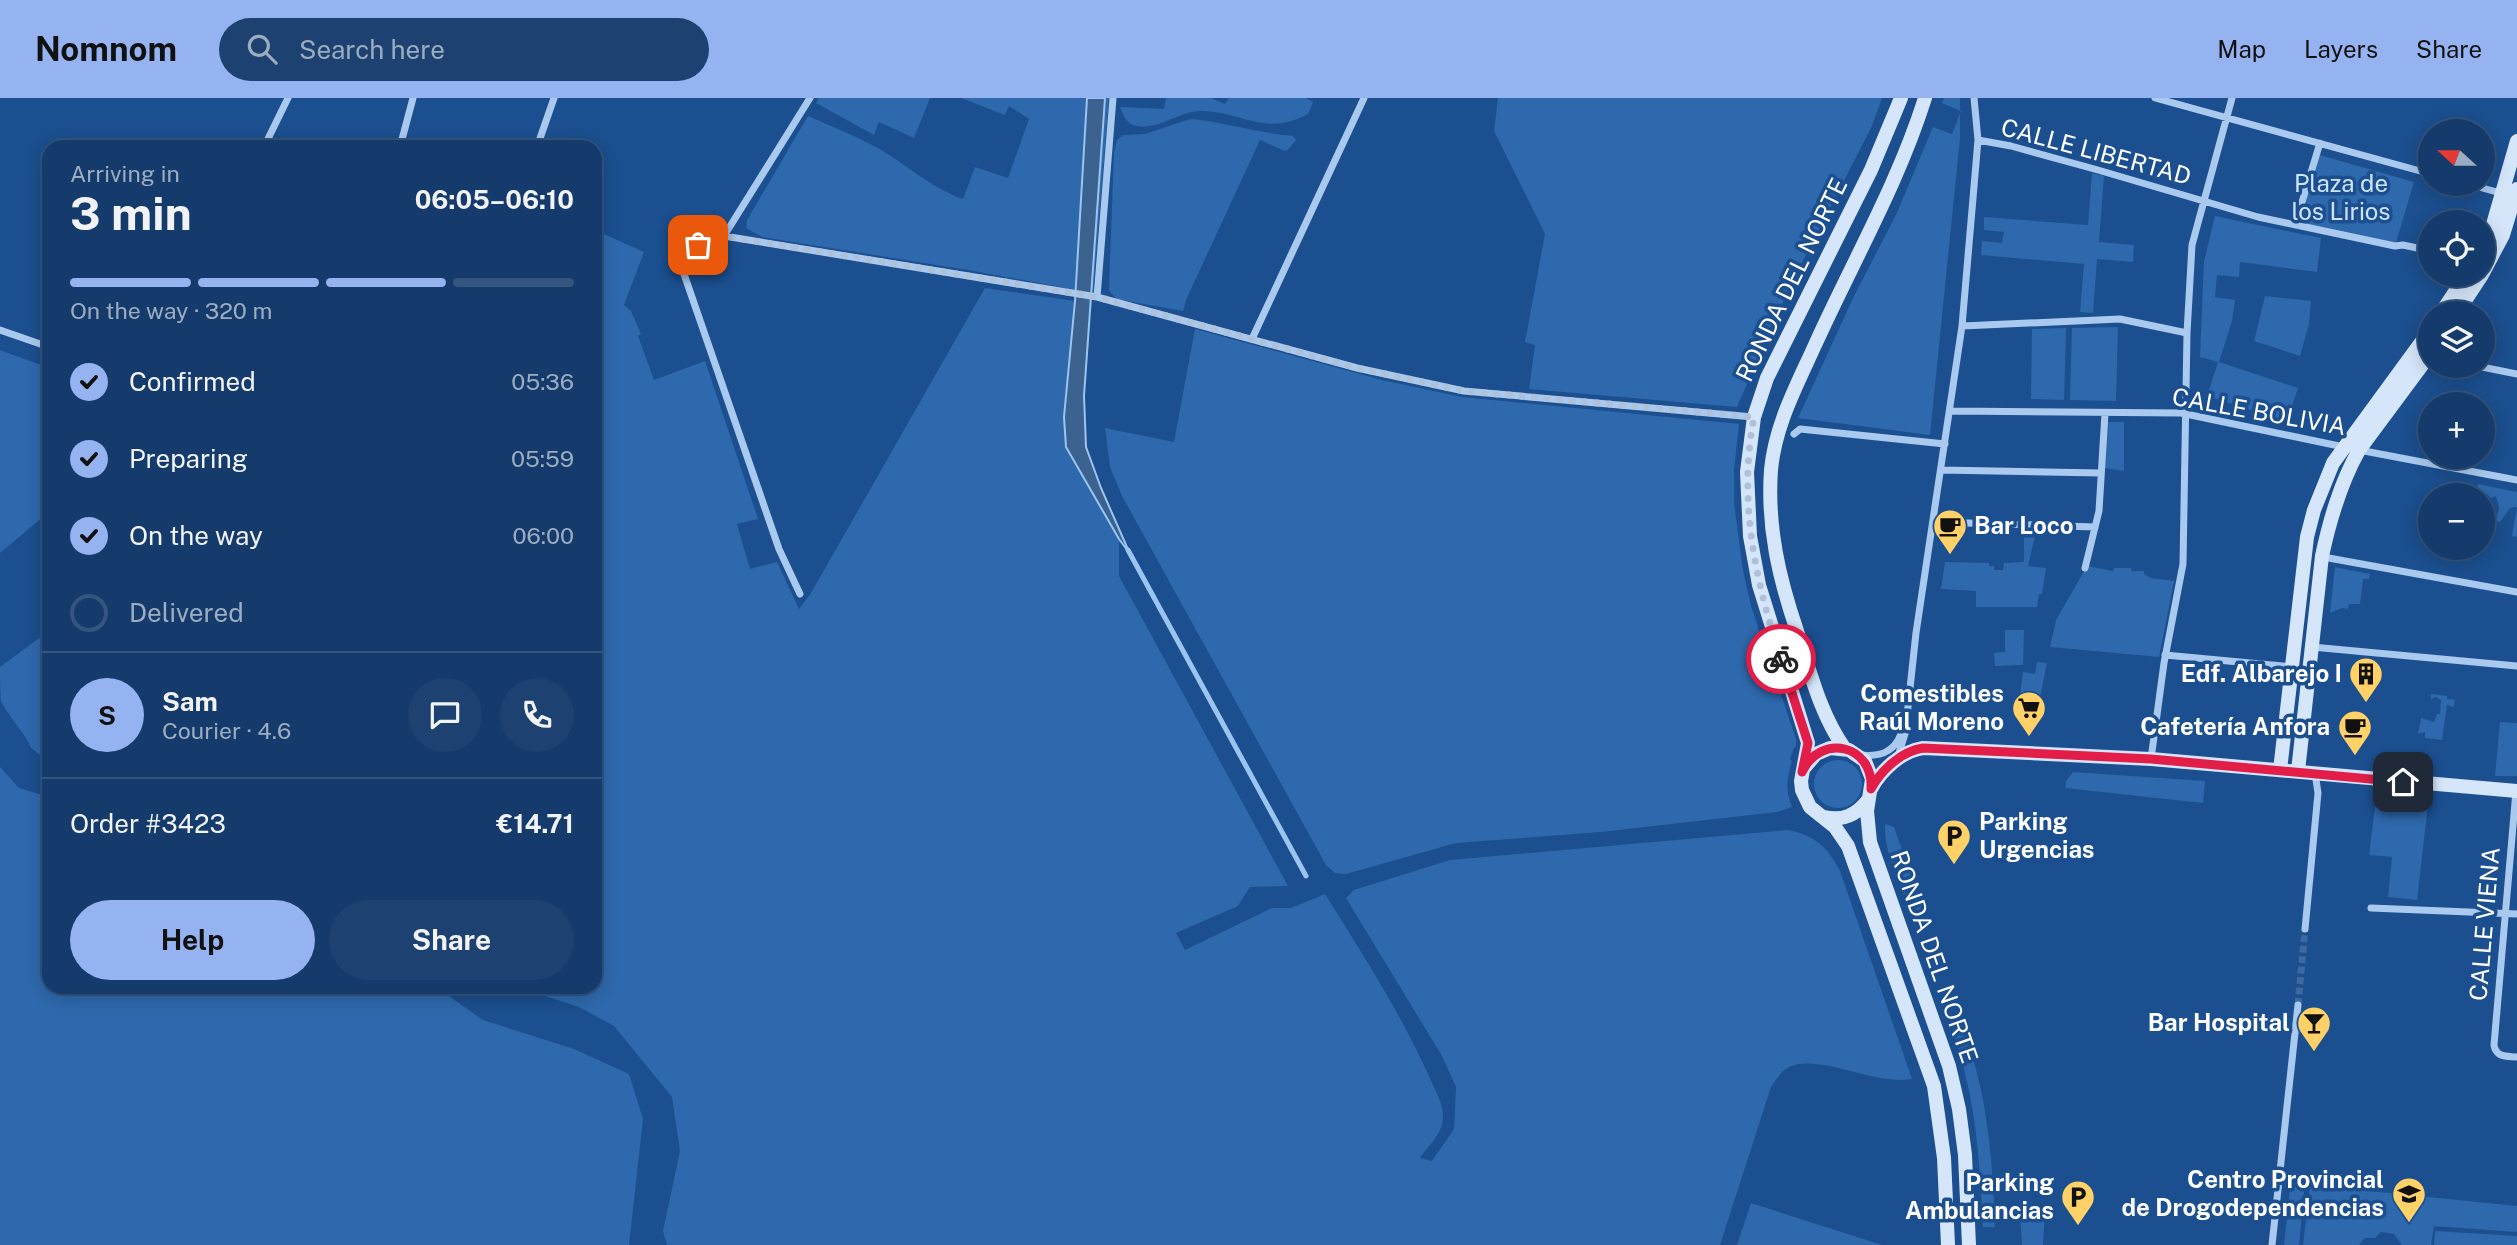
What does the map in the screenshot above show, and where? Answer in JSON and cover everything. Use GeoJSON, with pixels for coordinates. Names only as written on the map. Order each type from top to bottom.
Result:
{"type":"FeatureCollection","features":[{"type":"Feature","properties":{"kind":"main road","name":"RONDA DEL NORTE"},"geometry":{"type":"LineString","coordinates":[[1900,98],[1871,170],[1778,353],[1759,398],[1747,472],[1750,536],[1759,585],[1808,743],[1801,781],[1804,799],[1838,831],[1848,846],[1934,1086],[1944,1158],[1948,1245]]}},
{"type":"Feature","properties":{"kind":"main road","name":"RONDA DEL NORTE"},"geometry":{"type":"LineString","coordinates":[[1925,98],[1915,131],[1881,208],[1835,301],[1791,430],[1772,469],[1770,498],[1779,572],[1833,731],[1869,770],[1870,842],[1949,1066],[1959,1109],[1965,1154],[1969,1245]]}},
{"type":"Feature","properties":{"kind":"main road"},"geometry":{"type":"LineString","coordinates":[[2495,251],[2513,194],[2517,141]]}},
{"type":"Feature","properties":{"kind":"main road"},"geometry":{"type":"LineString","coordinates":[[2495,226],[2513,194]]}},
{"type":"Feature","properties":{"kind":"main road"},"geometry":{"type":"LineString","coordinates":[[2280,770],[2307,537],[2322,486],[2343,447],[2418,358]]}},
{"type":"Feature","properties":{"kind":"main road"},"geometry":{"type":"LineString","coordinates":[[2298,771],[2322,556],[2338,494],[2359,450],[2418,362]]}},
{"type":"Feature","properties":{"kind":"main road"},"geometry":{"type":"LineString","coordinates":[[1802,772],[1816,754],[1830,748],[1851,752]]}},
{"type":"Feature","properties":{"kind":"main road"},"geometry":{"type":"LineString","coordinates":[[1824,817],[1849,817],[1863,807],[1881,774],[1903,756],[1923,748],[2151,759],[2517,791]]}},
{"type":"Feature","properties":{"kind":"street"},"geometry":{"type":"LineString","coordinates":[[267,140],[288,98]]}},
{"type":"Feature","properties":{"kind":"street"},"geometry":{"type":"LineString","coordinates":[[402,140],[413,98]]}},
{"type":"Feature","properties":{"kind":"street"},"geometry":{"type":"LineString","coordinates":[[539,140],[554,98]]}},
{"type":"Feature","properties":{"kind":"street"},"geometry":{"type":"LineString","coordinates":[[724,236],[810,98]]}},
{"type":"Feature","properties":{"kind":"street"},"geometry":{"type":"LineString","coordinates":[[1097,297],[1113,98]]}},
{"type":"Feature","properties":{"kind":"street"},"geometry":{"type":"LineString","coordinates":[[1252,339],[1364,98]]}},
{"type":"Feature","properties":{"kind":"street"},"geometry":{"type":"LineString","coordinates":[[1903,756],[1916,633],[1962,326],[1978,140],[1974,98]]}},
{"type":"Feature","properties":{"kind":"street"},"geometry":{"type":"LineString","coordinates":[[2155,98],[2418,170]]}},
{"type":"Feature","properties":{"kind":"street"},"geometry":{"type":"LineString","coordinates":[[2151,759],[2165,655],[2183,564],[2187,333],[2192,245],[2232,98]]}},
{"type":"Feature","properties":{"kind":"street","name":"CALLE LIBERTAD"},"geometry":{"type":"LineString","coordinates":[[1978,140],[2011,146],[2111,173],[2292,225],[2395,246],[2418,248]]}},
{"type":"Feature","properties":{"kind":"street"},"geometry":{"type":"LineString","coordinates":[[2292,225],[2320,143]]}},
{"type":"Feature","properties":{"kind":"street"},"geometry":{"type":"LineString","coordinates":[[800,594],[779,549],[684,274],[689,259],[702,240],[709,237],[724,236],[1097,297],[1357,368],[1464,391],[1754,417]]}},
{"type":"Feature","properties":{"kind":"street"},"geometry":{"type":"LineString","coordinates":[[1962,326],[2120,319],[2187,333]]}},
{"type":"Feature","properties":{"kind":"street"},"geometry":{"type":"LineString","coordinates":[[0,330],[42,345]]}},
{"type":"Feature","properties":{"kind":"street"},"geometry":{"type":"LineString","coordinates":[[2495,370],[2517,374]]}},
{"type":"Feature","properties":{"kind":"street","name":"CALLE BOLIVIA"},"geometry":{"type":"LineString","coordinates":[[1950,411],[2186,414],[2517,480]]}},
{"type":"Feature","properties":{"kind":"street"},"geometry":{"type":"LineString","coordinates":[[2085,568],[2099,511],[2105,413]]}},
{"type":"Feature","properties":{"kind":"street"},"geometry":{"type":"LineString","coordinates":[[1791,430],[1945,444]]}},
{"type":"Feature","properties":{"kind":"street"},"geometry":{"type":"LineString","coordinates":[[1941,470],[2101,473]]}},
{"type":"Feature","properties":{"kind":"street"},"geometry":{"type":"LineString","coordinates":[[1933,522],[2095,527]]}},
{"type":"Feature","properties":{"kind":"street"},"geometry":{"type":"LineString","coordinates":[[2322,556],[2517,592]]}},
{"type":"Feature","properties":{"kind":"street"},"geometry":{"type":"LineString","coordinates":[[2312,647],[2517,666]]}},
{"type":"Feature","properties":{"kind":"street"},"geometry":{"type":"LineString","coordinates":[[2165,655],[2292,667]]}},
{"type":"Feature","properties":{"kind":"street"},"geometry":{"type":"LineString","coordinates":[[1851,752],[1875,756],[1891,750],[1905,728]]}},
{"type":"Feature","properties":{"kind":"street"},"geometry":{"type":"LineString","coordinates":[[2305,929],[2318,793],[2315,773]]}},
{"type":"Feature","properties":{"kind":"street","name":"CALLE VIENA"},"geometry":{"type":"LineString","coordinates":[[2517,791],[2494,1045],[2497,1052],[2503,1056],[2517,1057]]}},
{"type":"Feature","properties":{"kind":"street"},"geometry":{"type":"LineString","coordinates":[[2371,908],[2517,914]]}},
{"type":"Feature","properties":{"kind":"street"},"geometry":{"type":"LineString","coordinates":[[2272,1245],[2298,1004]]}},
{"type":"Feature","properties":{"kind":"green space"},"geometry":{"type":"Polygon","coordinates":[[[819,98],[930,98],[914,138],[879,122],[874,135],[816,103],[819,98]]]}},
{"type":"Feature","properties":{"kind":"green space"},"geometry":{"type":"Polygon","coordinates":[[[961,98],[1109,98],[1093,293],[762,237],[746,228],[747,220],[808,116],[874,146],[931,183],[963,199],[975,167],[1008,178],[1029,119],[1009,106],[1005,115],[961,98]]]}},
{"type":"Feature","properties":{"kind":"green space"},"geometry":{"type":"Polygon","coordinates":[[[1166,98],[1211,98],[1225,104],[1229,98],[1306,98],[1313,102],[1308,114],[1293,121],[1255,122],[1202,111],[1142,127],[1128,122],[1120,107],[1164,109],[1166,98]]]}},
{"type":"Feature","properties":{"kind":"green space"},"geometry":{"type":"Polygon","coordinates":[[[1498,98],[1882,98],[1872,126],[1789,288],[1737,407],[1529,389],[1535,345],[1525,342],[1545,234],[1494,131],[1498,98]]]}},
{"type":"Feature","properties":{"kind":"green space"},"geometry":{"type":"Polygon","coordinates":[[[1944,98],[1960,98],[1960,111],[1942,103],[1944,98]]]}},
{"type":"Feature","properties":{"kind":"green space"},"geometry":{"type":"Polygon","coordinates":[[[1960,114],[1960,138],[1930,435],[1798,418],[1854,296],[1896,215],[1933,127],[1952,134],[1960,114]]]}},
{"type":"Feature","properties":{"kind":"green space"},"geometry":{"type":"Polygon","coordinates":[[[1190,119],[1293,136],[1296,140],[1284,151],[1260,140],[1183,311],[1116,299],[1109,290],[1114,153],[1117,140],[1123,135],[1145,134],[1190,119]]]}},
{"type":"Feature","properties":{"kind":"green space","name":"Plaza de los Lirios"},"geometry":{"type":"Polygon","coordinates":[[[2316,154],[2414,182],[2395,246],[2295,225],[2316,154]]]}},
{"type":"Feature","properties":{"kind":"green space"},"geometry":{"type":"Polygon","coordinates":[[[2092,173],[2104,176],[2099,242],[2134,245],[2133,262],[2097,259],[2093,313],[2080,312],[2084,264],[1981,255],[1982,241],[2002,243],[2004,232],[1984,230],[1984,217],[2088,225],[2092,173]]]}},
{"type":"Feature","properties":{"kind":"green space"},"geometry":{"type":"Polygon","coordinates":[[[2215,216],[2321,238],[2317,272],[2240,262],[2239,277],[2217,275],[2215,297],[2235,300],[2232,321],[2219,362],[2298,388],[2287,421],[2207,396],[2218,362],[2200,357],[2204,261],[2215,216]]]}},
{"type":"Feature","properties":{"kind":"green space"},"geometry":{"type":"Polygon","coordinates":[[[602,233],[644,252],[624,305],[631,311],[641,334],[638,336],[654,380],[705,361],[758,519],[737,524],[750,569],[777,562],[799,609],[811,593],[985,288],[1075,301],[1064,417],[1066,447],[1119,539],[1119,576],[1288,886],[1250,887],[1238,906],[1176,933],[1185,950],[1272,908],[1291,908],[1325,894],[1393,1006],[1440,1101],[1443,1111],[1441,1128],[1420,1158],[1432,1161],[1454,1129],[1456,1087],[1442,1056],[1346,898],[1354,890],[1450,860],[1788,830],[1805,835],[1825,849],[1840,871],[1912,1079],[1881,1078],[1816,1064],[1801,1064],[1784,1071],[1771,1087],[1720,1245],[667,1245],[663,1231],[680,1151],[672,1097],[614,1026],[579,1007],[539,994],[602,994],[602,233]]]}},
{"type":"Feature","properties":{"kind":"green space"},"geometry":{"type":"Polygon","coordinates":[[[2265,296],[2311,301],[2309,324],[2300,356],[2254,341],[2265,296]]]}},
{"type":"Feature","properties":{"kind":"green space"},"geometry":{"type":"Polygon","coordinates":[[[2118,327],[2116,401],[2070,400],[2072,328],[2118,327]]]}},
{"type":"Feature","properties":{"kind":"green space"},"geometry":{"type":"Polygon","coordinates":[[[2066,328],[2064,400],[2031,399],[2032,329],[2066,328]]]}},
{"type":"Feature","properties":{"kind":"green space"},"geometry":{"type":"Polygon","coordinates":[[[1195,329],[1382,380],[1462,397],[1739,424],[1734,503],[1743,571],[1751,606],[1796,739],[1796,747],[1790,759],[1792,761],[1788,784],[1792,807],[1777,812],[1601,832],[1456,843],[1346,874],[1335,873],[1326,865],[1122,496],[1110,467],[1105,428],[1174,442],[1195,329]]]}},
{"type":"Feature","properties":{"kind":"green space"},"geometry":{"type":"Polygon","coordinates":[[[0,350],[42,365],[42,518],[0,553],[0,350]]]}},
{"type":"Feature","properties":{"kind":"green space"},"geometry":{"type":"Polygon","coordinates":[[[2107,422],[2124,422],[2124,471],[2104,468],[2107,422]]]}},
{"type":"Feature","properties":{"kind":"green space"},"geometry":{"type":"Polygon","coordinates":[[[2495,487],[2517,492],[2517,507],[2510,508],[2500,522],[2495,521],[2499,508],[2495,487]]]}},
{"type":"Feature","properties":{"kind":"green space"},"geometry":{"type":"Polygon","coordinates":[[[2517,507],[2517,537],[2512,536],[2517,507]]]}},
{"type":"Feature","properties":{"kind":"green space"},"geometry":{"type":"Polygon","coordinates":[[[2024,527],[2037,527],[2028,566],[2046,568],[2037,607],[1976,607],[1976,591],[1941,589],[1945,562],[1989,563],[1989,566],[1994,566],[1994,570],[2003,570],[2004,563],[2024,562],[2024,527]]]}},
{"type":"Feature","properties":{"kind":"green space"},"geometry":{"type":"Polygon","coordinates":[[[2087,566],[2113,571],[2114,568],[2131,568],[2132,571],[2144,571],[2150,578],[2174,581],[2159,657],[2050,647],[2056,620],[2087,566]]]}},
{"type":"Feature","properties":{"kind":"green space"},"geometry":{"type":"Polygon","coordinates":[[[2335,567],[2370,574],[2369,579],[2363,579],[2360,604],[2349,604],[2348,609],[2342,608],[2330,613],[2335,567]]]}},
{"type":"Feature","properties":{"kind":"green space"},"geometry":{"type":"Polygon","coordinates":[[[2005,630],[2024,630],[2023,665],[1995,666],[1994,653],[2005,652],[2005,630]]]}},
{"type":"Feature","properties":{"kind":"green space"},"geometry":{"type":"Polygon","coordinates":[[[42,636],[42,757],[31,748],[1,701],[0,667],[42,636]]]}},
{"type":"Feature","properties":{"kind":"green space"},"geometry":{"type":"Polygon","coordinates":[[[2037,662],[2047,663],[2040,698],[2020,696],[2023,672],[2035,674],[2037,662]]]}},
{"type":"Feature","properties":{"kind":"green space"},"geometry":{"type":"Polygon","coordinates":[[[2431,694],[2455,700],[2454,707],[2447,705],[2442,740],[2425,738],[2425,732],[2418,734],[2421,718],[2434,722],[2437,714],[2440,714],[2441,700],[2436,697],[2431,699],[2431,694]]]}},
{"type":"Feature","properties":{"kind":"green space"},"geometry":{"type":"Polygon","coordinates":[[[2500,722],[2517,723],[2517,776],[2495,776],[2500,722]]]}},
{"type":"Feature","properties":{"kind":"green space"},"geometry":{"type":"Polygon","coordinates":[[[1838,760],[1855,767],[1862,784],[1855,801],[1838,808],[1821,801],[1814,784],[1821,767],[1838,760]]]}},
{"type":"Feature","properties":{"kind":"green space"},"geometry":{"type":"Polygon","coordinates":[[[0,767],[19,788],[42,795],[42,994],[446,994],[483,1020],[574,1049],[629,1074],[643,1119],[629,1245],[0,1245],[0,767]]]}},
{"type":"Feature","properties":{"kind":"green space"},"geometry":{"type":"Polygon","coordinates":[[[2073,772],[2205,781],[2203,803],[2065,788],[2066,781],[2073,772]]]}},
{"type":"Feature","properties":{"kind":"green space"},"geometry":{"type":"Polygon","coordinates":[[[2377,791],[2429,796],[2417,900],[2388,897],[2392,857],[2369,855],[2377,791]]]}},
{"type":"Feature","properties":{"kind":"green space"},"geometry":{"type":"Polygon","coordinates":[[[1885,824],[1894,827],[1923,908],[1911,912],[1890,858],[1885,824]]]}},
{"type":"Feature","properties":{"kind":"green space"},"geometry":{"type":"Polygon","coordinates":[[[1958,1014],[1982,1093],[1992,1171],[1995,1227],[1983,1227],[1978,1147],[1970,1097],[1948,1020],[1958,1014]]]}},
{"type":"Feature","properties":{"kind":"green space"},"geometry":{"type":"Polygon","coordinates":[[[2291,1180],[2305,1182],[2299,1245],[2284,1245],[2291,1180]]]}},
{"type":"Feature","properties":{"kind":"green space","name":"Centro Provincial de Drogodependencias"},"geometry":{"type":"Polygon","coordinates":[[[2310,1185],[2517,1206],[2517,1232],[2434,1226],[2431,1245],[2402,1245],[2394,1234],[2381,1232],[2375,1238],[2365,1238],[2359,1245],[2303,1245],[2310,1185]]]}},
{"type":"Feature","properties":{"kind":"green space"},"geometry":{"type":"Polygon","coordinates":[[[2019,1200],[2038,1204],[2045,1211],[2043,1245],[2022,1245],[2019,1200]]]}},
{"type":"Feature","properties":{"kind":"green space"},"geometry":{"type":"Polygon","coordinates":[[[1751,1203],[1882,1245],[1737,1245],[1751,1203]]]}},
{"type":"Feature","properties":{"kind":"green space"},"geometry":{"type":"Polygon","coordinates":[[[2435,1231],[2517,1236],[2517,1245],[2434,1245],[2435,1231]]]}},
{"type":"Feature","properties":{"kind":"shaded area"},"geometry":{"type":"Polygon","coordinates":[[[1087,98],[1105,98],[1084,396],[1086,447],[1130,554],[1066,447],[1064,417],[1075,301],[1087,98]]]}},
{"type":"Feature","properties":{"kind":"waterway"},"geometry":{"type":"LineString","coordinates":[[1128,550],[1306,876]]}},
{"type":"Feature","properties":{"kind":"tunnel"},"geometry":{"type":"LineString","coordinates":[[2298,1005],[2305,929]]}},
{"type":"Feature","properties":{"kind":"way so far"},"geometry":{"type":"LineString","coordinates":[[698,245],[706,237],[724,236],[1097,297],[1357,368],[1464,391],[1754,417],[1747,472],[1750,536],[1759,585],[1781,659]]}},
{"type":"Feature","properties":{"kind":"place","name":"Bar Loco"},"geometry":{"type":"Point","coordinates":[1950,556]}},
{"type":"Feature","properties":{"kind":"place","name":"Edf. Albarejo I"},"geometry":{"type":"Point","coordinates":[2366,704]}},
{"type":"Feature","properties":{"kind":"place","name":"Comestibles Raúl Moreno"},"geometry":{"type":"Point","coordinates":[2029,738]}},
{"type":"Feature","properties":{"kind":"place","name":"Cafetería Anfora"},"geometry":{"type":"Point","coordinates":[2355,757]}},
{"type":"Feature","properties":{"kind":"place","name":"Parking Urgencias"},"geometry":{"type":"Point","coordinates":[1954,866]}},
{"type":"Feature","properties":{"kind":"place","name":"Bar Hospital"},"geometry":{"type":"Point","coordinates":[2314,1053]}},
{"type":"Feature","properties":{"kind":"place","name":"Centro Provincial de Drogodependencias"},"geometry":{"type":"Point","coordinates":[2409,1224]}},
{"type":"Feature","properties":{"kind":"place","name":"Parking Ambulancias"},"geometry":{"type":"Point","coordinates":[2078,1227]}},
{"type":"Feature","properties":{"kind":"route"},"geometry":{"type":"LineString","coordinates":[[1781,659],[1808,743],[1802,772],[1816,754],[1830,748],[1850,750],[1864,761],[1869,770],[1871,789],[1881,774],[1896,760],[1923,748],[2151,759],[2403,782]]}}]}
